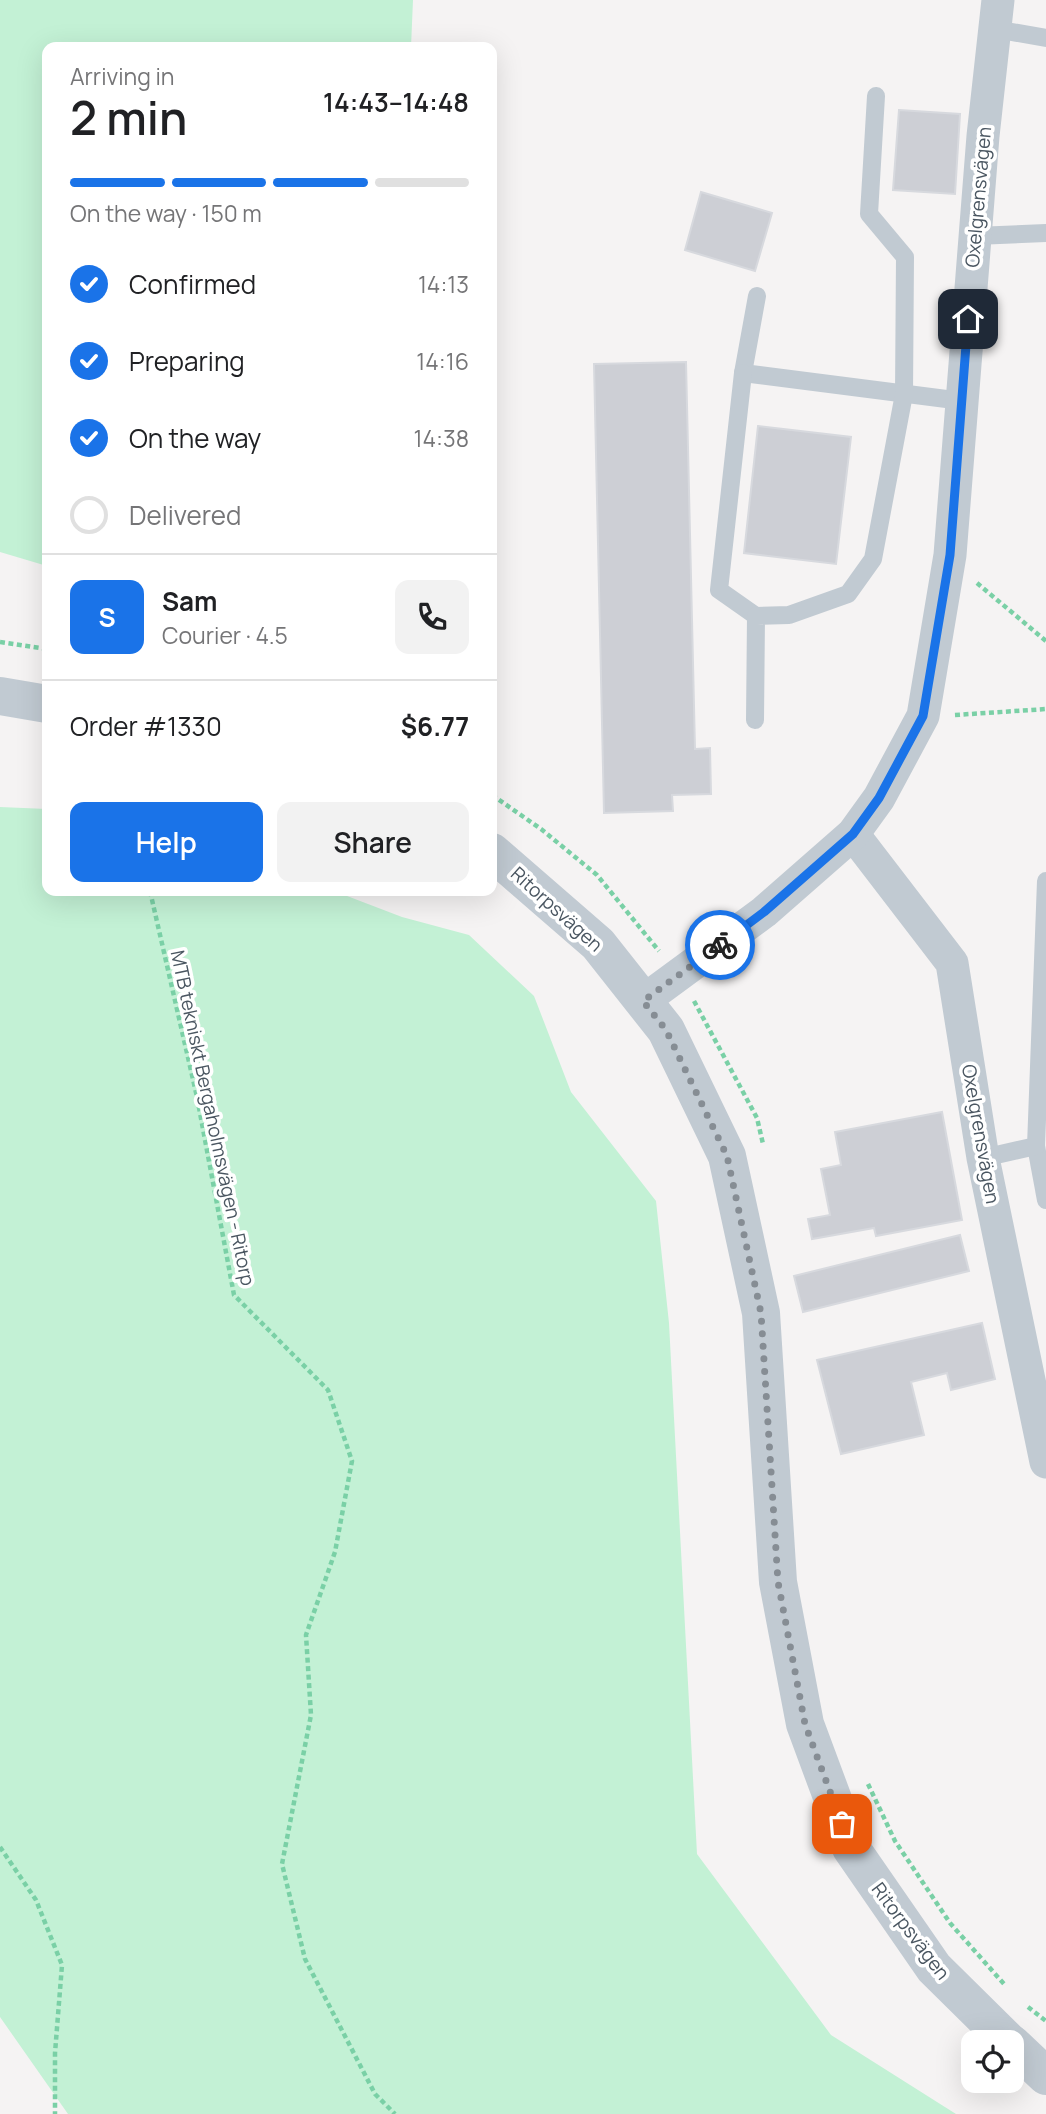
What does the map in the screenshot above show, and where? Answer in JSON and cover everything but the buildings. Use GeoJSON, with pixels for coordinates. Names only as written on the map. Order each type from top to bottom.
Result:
{"type":"FeatureCollection","features":[{"type":"Feature","properties":{"kind":"street","name":"Oxelgrensvägen"},"geometry":{"type":"LineString","coordinates":[[643,1001],[764,912],[853,834],[879,798],[923,716],[950,555],[975,236],[996,15]]}},
{"type":"Feature","properties":{"kind":"street"},"geometry":{"type":"LineString","coordinates":[[0,696],[42,703]]}},
{"type":"Feature","properties":{"kind":"street","name":"Oxelgrensvägen"},"geometry":{"type":"LineString","coordinates":[[853,834],[952,963],[983,1158],[1046,1462]]}},
{"type":"Feature","properties":{"kind":"street","name":"Ritorpsvägen"},"geometry":{"type":"LineString","coordinates":[[497,856],[598,944],[666,1030],[727,1156],[761,1313],[778,1582],[805,1724],[851,1848],[934,1968],[997,2030]]}},
{"type":"Feature","properties":{"kind":"street","name":"Ritorpsvägen"},"geometry":{"type":"LineString","coordinates":[[1024,2056],[1046,2076]]}},
{"type":"Feature","properties":{"kind":"lane"},"geometry":{"type":"LineString","coordinates":[[996,15],[1046,38]]}},
{"type":"Feature","properties":{"kind":"lane"},"geometry":{"type":"LineString","coordinates":[[757,296],[743,373],[719,590],[756,616],[789,615],[848,594],[873,559],[904,394],[905,257],[869,214],[876,96]]}},
{"type":"Feature","properties":{"kind":"lane"},"geometry":{"type":"LineString","coordinates":[[975,236],[1046,233]]}},
{"type":"Feature","properties":{"kind":"lane"},"geometry":{"type":"LineString","coordinates":[[743,373],[962,401]]}},
{"type":"Feature","properties":{"kind":"lane"},"geometry":{"type":"LineString","coordinates":[[755,720],[756,616]]}},
{"type":"Feature","properties":{"kind":"lane"},"geometry":{"type":"LineString","coordinates":[[1046,881],[1036,1146],[1046,1200]]}},
{"type":"Feature","properties":{"kind":"lane"},"geometry":{"type":"LineString","coordinates":[[983,1158],[1036,1146]]}},
{"type":"Feature","properties":{"kind":"path"},"geometry":{"type":"LineString","coordinates":[[950,555],[979,585],[1046,641]]}},
{"type":"Feature","properties":{"kind":"path"},"geometry":{"type":"LineString","coordinates":[[0,642],[42,648]]}},
{"type":"Feature","properties":{"kind":"path"},"geometry":{"type":"LineString","coordinates":[[923,716],[1000,714],[1046,709]]}},
{"type":"Feature","properties":{"kind":"path","name":"MTB tekniskt Bergaholmsvägen - Ritorp"},"geometry":{"type":"LineString","coordinates":[[151,896],[197,1097],[234,1295],[328,1390],[352,1461],[335,1552],[306,1634],[311,1715],[282,1864],[304,1959],[374,2094],[395,2114]]}},
{"type":"Feature","properties":{"kind":"path"},"geometry":{"type":"LineString","coordinates":[[0,1847],[36,1900],[62,1965],[55,2053],[55,2114]]}},
{"type":"Feature","properties":{"kind":"green space"},"geometry":{"type":"Polygon","coordinates":[[[0,0],[413,0],[411,42],[42,42],[42,565],[0,552],[0,0]]]}},
{"type":"Feature","properties":{"kind":"green space"},"geometry":{"type":"Polygon","coordinates":[[[0,807],[42,809],[42,896],[347,896],[402,917],[469,935],[534,996],[571,1092],[656,1201],[669,1323],[697,1854],[831,2035],[956,2114],[68,2114],[0,2017],[0,807]]]}},
{"type":"Feature","properties":{"kind":"way so far"},"geometry":{"type":"LineString","coordinates":[[720,945],[643,1001],[666,1030],[727,1156],[761,1313],[778,1582],[805,1724],[842,1824]]}},
{"type":"Feature","properties":{"kind":"route"},"geometry":{"type":"LineString","coordinates":[[720,945],[764,912],[853,834],[879,798],[923,716],[950,555],[968,319]]}}]}
